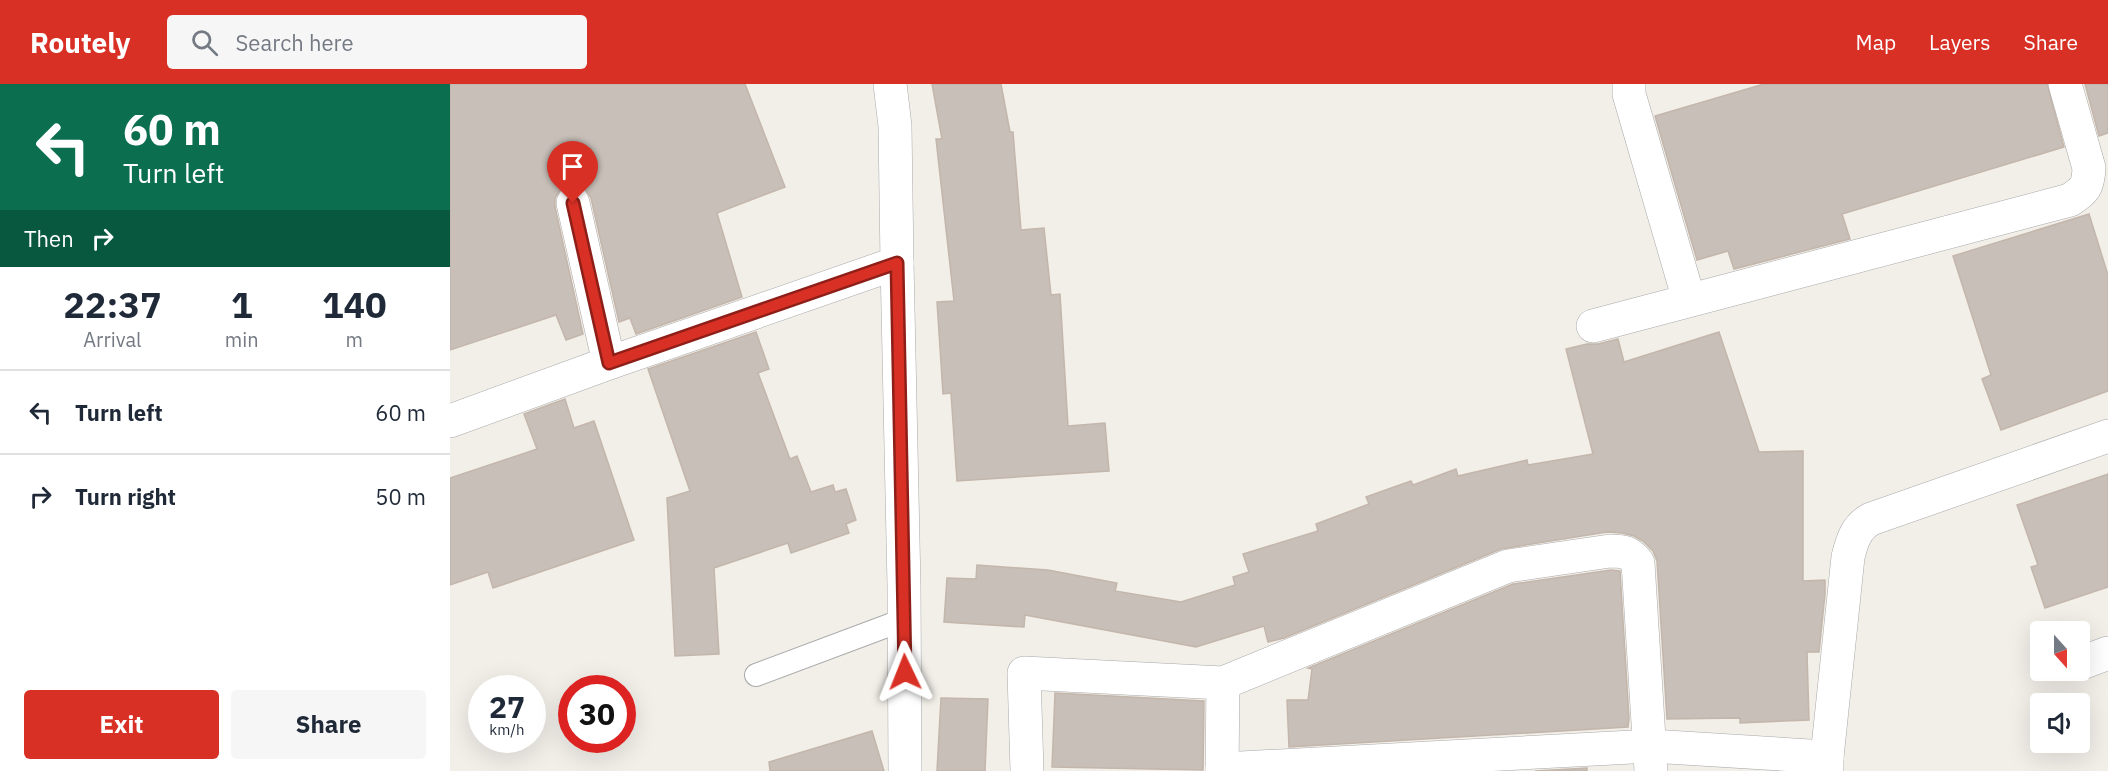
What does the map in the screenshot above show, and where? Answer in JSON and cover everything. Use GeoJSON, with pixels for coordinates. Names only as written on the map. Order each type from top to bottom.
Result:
{"type":"FeatureCollection","features":[{"type":"Feature","properties":{"kind":"street"},"geometry":{"type":"LineString","coordinates":[[890,84],[895,126],[904,586],[904,771]]}},
{"type":"Feature","properties":{"kind":"street"},"geometry":{"type":"LineString","coordinates":[[1629,84],[1629,94],[1689,300]]}},
{"type":"Feature","properties":{"kind":"street"},"geometry":{"type":"LineString","coordinates":[[1593,326],[2070,200],[2084,191],[2089,168],[2065,84]]}},
{"type":"Feature","properties":{"kind":"street"},"geometry":{"type":"LineString","coordinates":[[573,203],[609,363]]}},
{"type":"Feature","properties":{"kind":"street"},"geometry":{"type":"LineString","coordinates":[[450,421],[897,263]]}},
{"type":"Feature","properties":{"kind":"street"},"geometry":{"type":"LineString","coordinates":[[1223,683],[1222,770],[1651,759],[1827,764],[1848,557],[1851,542],[1858,530],[1871,519],[2108,436]]}},
{"type":"Feature","properties":{"kind":"street"},"geometry":{"type":"LineString","coordinates":[[1027,771],[1024,673],[1223,683],[1508,566],[1610,551],[1631,554],[1638,563],[1651,759]]}},
{"type":"Feature","properties":{"kind":"street"},"geometry":{"type":"LineString","coordinates":[[2090,660],[2108,653]]}},
{"type":"Feature","properties":{"kind":"lane"},"geometry":{"type":"LineString","coordinates":[[756,675],[903,620]]}},
{"type":"Feature","properties":{"kind":"building"},"geometry":{"type":"Polygon","coordinates":[[[450,84],[745,84],[785,187],[717,213],[742,297],[636,334],[630,318],[619,322],[591,198],[579,185],[569,185],[560,190],[555,198],[555,207],[583,334],[566,340],[556,315],[450,350],[450,84]]]}},
{"type":"Feature","properties":{"kind":"building"},"geometry":{"type":"Polygon","coordinates":[[[932,84],[1001,84],[1010,132],[1013,132],[1021,230],[1044,228],[1051,295],[1060,294],[1068,426],[1105,423],[1109,471],[957,481],[951,393],[943,394],[937,302],[954,301],[936,139],[942,139],[932,84]]]}},
{"type":"Feature","properties":{"kind":"building"},"geometry":{"type":"Polygon","coordinates":[[[1764,84],[2047,84],[2064,147],[1842,214],[1850,239],[1734,269],[1728,251],[1697,260],[1655,116],[1764,84]]]}},
{"type":"Feature","properties":{"kind":"building"},"geometry":{"type":"Polygon","coordinates":[[[2085,84],[2108,84],[2108,133],[2099,136],[2085,84]]]}},
{"type":"Feature","properties":{"kind":"building"},"geometry":{"type":"Polygon","coordinates":[[[2089,214],[2108,275],[2108,391],[2001,430],[1982,379],[1991,375],[1953,256],[2089,214]]]}},
{"type":"Feature","properties":{"kind":"building"},"geometry":{"type":"Polygon","coordinates":[[[756,332],[769,369],[758,373],[790,459],[797,456],[811,492],[833,485],[835,492],[846,489],[856,520],[846,524],[849,533],[791,553],[788,543],[714,568],[719,654],[675,656],[667,498],[690,491],[648,369],[756,332]]]}},
{"type":"Feature","properties":{"kind":"building"},"geometry":{"type":"Polygon","coordinates":[[[1719,332],[1759,452],[1803,451],[1803,581],[1825,580],[1819,652],[1807,652],[1809,720],[1740,723],[1740,718],[1667,719],[1657,561],[1653,551],[1643,541],[1622,533],[1607,532],[1501,549],[1284,638],[1268,642],[1264,626],[1196,647],[1025,615],[1024,627],[944,622],[947,578],[976,579],[977,565],[1048,570],[1117,583],[1115,591],[1181,602],[1235,585],[1233,577],[1249,572],[1243,554],[1318,531],[1316,524],[1369,504],[1366,497],[1411,481],[1413,485],[1456,469],[1458,476],[1527,460],[1528,465],[1593,454],[1566,349],[1618,339],[1624,362],[1719,332]]]}},
{"type":"Feature","properties":{"kind":"building"},"geometry":{"type":"Polygon","coordinates":[[[565,399],[574,428],[594,421],[634,540],[493,588],[488,572],[450,585],[450,478],[537,449],[524,414],[565,399]]]}},
{"type":"Feature","properties":{"kind":"building"},"geometry":{"type":"Polygon","coordinates":[[[2108,474],[2108,587],[2045,608],[2031,567],[2038,565],[2017,505],[2108,474]]]}},
{"type":"Feature","properties":{"kind":"building"},"geometry":{"type":"Polygon","coordinates":[[[1611,570],[1620,571],[1628,727],[1289,747],[1287,700],[1308,700],[1312,669],[1308,668],[1513,584],[1611,570]]]}},
{"type":"Feature","properties":{"kind":"building"},"geometry":{"type":"Polygon","coordinates":[[[1055,693],[1204,701],[1203,770],[1052,767],[1055,693]]]}},
{"type":"Feature","properties":{"kind":"building"},"geometry":{"type":"Polygon","coordinates":[[[941,698],[988,699],[985,771],[937,771],[941,698]]]}},
{"type":"Feature","properties":{"kind":"building"},"geometry":{"type":"Polygon","coordinates":[[[872,731],[884,771],[770,771],[769,762],[872,731]]]}},
{"type":"Feature","properties":{"kind":"building"},"geometry":{"type":"Polygon","coordinates":[[[1587,768],[1587,771],[1535,771],[1587,768]]]}},
{"type":"Feature","properties":{"kind":"route"},"geometry":{"type":"LineString","coordinates":[[573,203],[609,363],[897,263],[905,672]]}}]}
